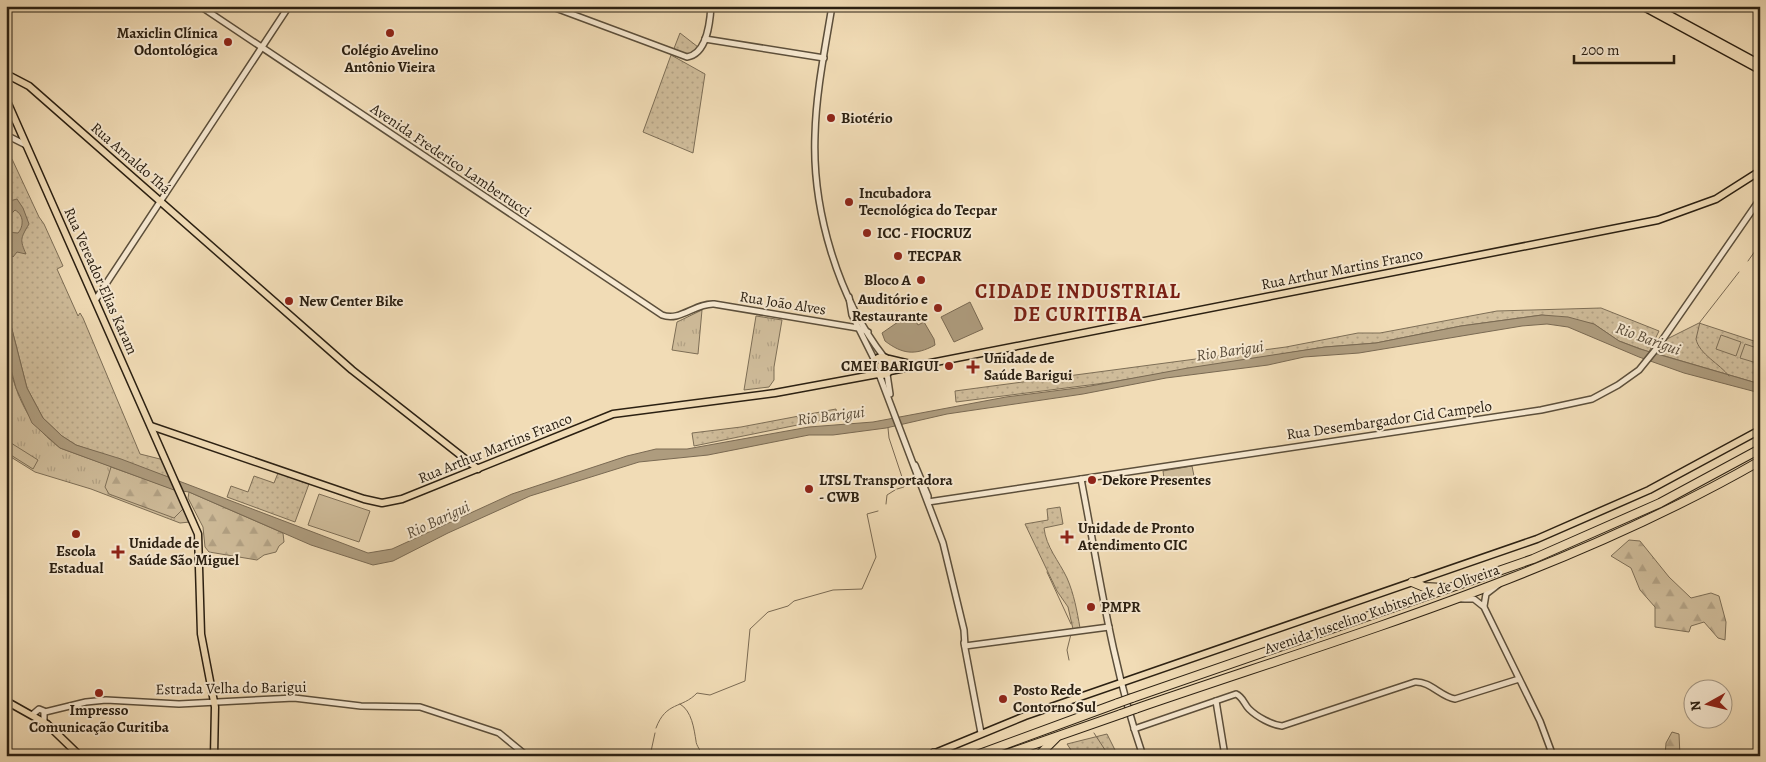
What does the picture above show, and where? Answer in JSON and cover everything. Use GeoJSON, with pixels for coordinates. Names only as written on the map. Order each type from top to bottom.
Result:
{"type":"FeatureCollection","features":[{"type":"Feature","properties":{"kind":"highway","name":"Avenida Juscelino Kubitschek de Oliveira"},"geometry":{"type":"LineString","coordinates":[[974,756],[1132,698],[1533,559],[1612,526],[1696,485],[1760,449]]}},
{"type":"Feature","properties":{"kind":"highway","name":"Avenida Juscelino Kubitschek de Oliveira"},"geometry":{"type":"LineString","coordinates":[[1001,756],[1504,581],[1583,551],[1640,525],[1760,461]]}},
{"type":"Feature","properties":{"kind":"highway"},"geometry":{"type":"LineString","coordinates":[[1412,582],[1424,588],[1453,588]]}},
{"type":"Feature","properties":{"kind":"highway"},"geometry":{"type":"LineString","coordinates":[[1038,756],[1060,734]]}},
{"type":"Feature","properties":{"kind":"main road"},"geometry":{"type":"LineString","coordinates":[[1642,6],[1760,70]]}},
{"type":"Feature","properties":{"kind":"main road"},"geometry":{"type":"LineString","coordinates":[[1654,6],[1760,64]]}},
{"type":"Feature","properties":{"kind":"main road","name":"Rua Arnaldo Thá"},"geometry":{"type":"LineString","coordinates":[[6,74],[29,86],[358,375],[478,468]]}},
{"type":"Feature","properties":{"kind":"main road","name":"Rua Vereador Elias Karam"},"geometry":{"type":"LineString","coordinates":[[6,99],[96,299],[199,538],[200,634],[215,702],[214,756]]}},
{"type":"Feature","properties":{"kind":"main road","name":"Rua Arthur Martins Franco"},"geometry":{"type":"LineString","coordinates":[[888,373],[919,364],[1658,220],[1716,199],[1760,171]]}},
{"type":"Feature","properties":{"kind":"main road"},"geometry":{"type":"LineString","coordinates":[[887,358],[891,364],[888,373],[878,374],[874,369],[874,362],[887,358]]}},
{"type":"Feature","properties":{"kind":"main road","name":"Rua Arthur Martins Franco"},"geometry":{"type":"LineString","coordinates":[[887,358],[902,364],[919,364]]}},
{"type":"Feature","properties":{"kind":"main road","name":"Rua Arthur Martins Franco"},"geometry":{"type":"LineString","coordinates":[[856,376],[868,370],[874,362]]}},
{"type":"Feature","properties":{"kind":"main road","name":"Rua Arthur Martins Franco"},"geometry":{"type":"LineString","coordinates":[[151,426],[375,502],[398,500],[620,413],[775,393],[856,376],[878,374]]}},
{"type":"Feature","properties":{"kind":"main road"},"geometry":{"type":"LineString","coordinates":[[931,755],[981,733],[1121,682],[1513,547],[1592,516],[1654,487],[1760,430]]}},
{"type":"Feature","properties":{"kind":"main road"},"geometry":{"type":"LineString","coordinates":[[158,441],[161,434],[167,432]]}},
{"type":"Feature","properties":{"kind":"main road"},"geometry":{"type":"LineString","coordinates":[[6,700],[44,721],[80,756]]}},
{"type":"Feature","properties":{"kind":"street","name":"Avenida Frederico Lambertucci"},"geometry":{"type":"LineString","coordinates":[[200,6],[655,311],[670,317],[692,309]]}},
{"type":"Feature","properties":{"kind":"street"},"geometry":{"type":"LineString","coordinates":[[96,299],[289,6]]}},
{"type":"Feature","properties":{"kind":"street"},"geometry":{"type":"LineString","coordinates":[[550,6],[676,55],[690,57],[698,52],[705,39],[710,6]]}},
{"type":"Feature","properties":{"kind":"street"},"geometry":{"type":"LineString","coordinates":[[832,6],[815,126],[816,173],[826,235],[848,294],[868,332],[887,358]]}},
{"type":"Feature","properties":{"kind":"street"},"geometry":{"type":"LineString","coordinates":[[705,39],[824,58]]}},
{"type":"Feature","properties":{"kind":"street"},"geometry":{"type":"LineString","coordinates":[[8,136],[18,136],[22,131]]}},
{"type":"Feature","properties":{"kind":"street"},"geometry":{"type":"LineString","coordinates":[[8,136],[28,146]]}},
{"type":"Feature","properties":{"kind":"street","name":"Rua Desembargador Cid Campelo"},"geometry":{"type":"LineString","coordinates":[[928,502],[1566,405],[1604,393],[1626,380],[1656,350],[1760,199]]}},
{"type":"Feature","properties":{"kind":"street"},"geometry":{"type":"LineString","coordinates":[[848,294],[850,312],[874,362]]}},
{"type":"Feature","properties":{"kind":"street","name":"Rua João Alves"},"geometry":{"type":"LineString","coordinates":[[692,309],[714,304],[858,328],[868,332]]}},
{"type":"Feature","properties":{"kind":"street"},"geometry":{"type":"LineString","coordinates":[[888,373],[891,405]]}},
{"type":"Feature","properties":{"kind":"street"},"geometry":{"type":"LineString","coordinates":[[878,374],[928,496],[928,502],[946,553],[966,646],[981,733]]}},
{"type":"Feature","properties":{"kind":"street"},"geometry":{"type":"LineString","coordinates":[[1081,479],[1121,682],[1143,756]]}},
{"type":"Feature","properties":{"kind":"street"},"geometry":{"type":"LineString","coordinates":[[1484,607],[1486,594],[1504,581]]}},
{"type":"Feature","properties":{"kind":"street"},"geometry":{"type":"LineString","coordinates":[[1449,600],[1470,598],[1484,607],[1519,679],[1553,756]]}},
{"type":"Feature","properties":{"kind":"street"},"geometry":{"type":"LineString","coordinates":[[966,646],[1109,627]]}},
{"type":"Feature","properties":{"kind":"street"},"geometry":{"type":"LineString","coordinates":[[1134,729],[1236,694],[1254,712],[1282,726],[1415,682],[1425,683],[1446,697],[1455,699],[1519,679]]}},
{"type":"Feature","properties":{"kind":"street","name":"Estrada Velha do Barigui"},"geometry":{"type":"LineString","coordinates":[[32,715],[39,709],[45,712],[100,700],[179,704],[301,698],[356,705],[424,707],[499,733],[527,756]]}},
{"type":"Feature","properties":{"kind":"street"},"geometry":{"type":"LineString","coordinates":[[1216,701],[1225,756]]}},
{"type":"Feature","properties":{"kind":"street"},"geometry":{"type":"LineString","coordinates":[[44,721],[45,712]]}},
{"type":"Feature","properties":{"kind":"green space"},"geometry":{"type":"Polygon","coordinates":[[[680,33],[698,47],[689,55],[673,51],[680,33]]]}},
{"type":"Feature","properties":{"kind":"green space"},"geometry":{"type":"Polygon","coordinates":[[[671,55],[705,74],[693,153],[643,132],[671,55]]]}},
{"type":"Feature","properties":{"kind":"green space"},"geometry":{"type":"Polygon","coordinates":[[[6,157],[12,159],[63,266],[57,269],[78,316],[80,313],[83,318],[140,454],[164,460],[173,479],[76,445],[62,436],[43,418],[27,388],[6,306],[6,157]]]}},
{"type":"Feature","properties":{"kind":"green space"},"geometry":{"type":"Polygon","coordinates":[[[1601,308],[1659,331],[1649,352],[1619,341],[1594,324],[1542,315],[1461,326],[1376,343],[1325,347],[1105,383],[956,402],[955,391],[1286,347],[1358,333],[1380,333],[1497,311],[1601,308]]]}},
{"type":"Feature","properties":{"kind":"green space"},"geometry":{"type":"Polygon","coordinates":[[[702,310],[698,354],[672,350],[677,322],[702,310]]]}},
{"type":"Feature","properties":{"kind":"green space"},"geometry":{"type":"Polygon","coordinates":[[[756,316],[782,320],[774,367],[774,380],[769,387],[744,390],[756,316]]]}},
{"type":"Feature","properties":{"kind":"green space"},"geometry":{"type":"Polygon","coordinates":[[[1699,323],[1760,343],[1760,384],[1658,354],[1667,339],[1699,323]]]}},
{"type":"Feature","properties":{"kind":"green space"},"geometry":{"type":"Polygon","coordinates":[[[1721,335],[1741,342],[1736,356],[1716,349],[1721,335]]]}},
{"type":"Feature","properties":{"kind":"green space"},"geometry":{"type":"Polygon","coordinates":[[[1745,344],[1760,349],[1760,364],[1740,358],[1745,344]]]}},
{"type":"Feature","properties":{"kind":"green space"},"geometry":{"type":"Polygon","coordinates":[[[12,376],[24,408],[43,433],[60,448],[176,490],[190,522],[180,523],[91,489],[35,472],[6,454],[6,378],[12,376]]]}},
{"type":"Feature","properties":{"kind":"green space"},"geometry":{"type":"Polygon","coordinates":[[[836,409],[837,417],[694,446],[692,433],[741,427],[836,409]]]}},
{"type":"Feature","properties":{"kind":"green space"},"geometry":{"type":"Polygon","coordinates":[[[11,443],[38,460],[33,469],[6,452],[11,443]]]}},
{"type":"Feature","properties":{"kind":"green space"},"geometry":{"type":"Polygon","coordinates":[[[1192,466],[1195,481],[1165,486],[1163,471],[1192,466]]]}},
{"type":"Feature","properties":{"kind":"green space"},"geometry":{"type":"Polygon","coordinates":[[[111,467],[176,490],[183,509],[174,518],[109,494],[105,487],[111,467]]]}},
{"type":"Feature","properties":{"kind":"green space"},"geometry":{"type":"Polygon","coordinates":[[[278,473],[309,484],[295,522],[227,497],[231,486],[248,492],[254,476],[274,483],[278,473]]]}},
{"type":"Feature","properties":{"kind":"green space"},"geometry":{"type":"Polygon","coordinates":[[[189,492],[283,533],[284,542],[276,552],[264,555],[257,560],[209,552],[205,547],[203,527],[188,498],[189,492]]]}},
{"type":"Feature","properties":{"kind":"green space"},"geometry":{"type":"Polygon","coordinates":[[[319,494],[370,511],[359,542],[308,525],[319,494]]]}},
{"type":"Feature","properties":{"kind":"green space"},"geometry":{"type":"Polygon","coordinates":[[[1060,507],[1063,524],[1044,528],[1047,541],[1067,578],[1073,596],[1080,628],[1073,629],[1068,607],[1057,591],[1025,524],[1048,520],[1047,509],[1060,507]]]}},
{"type":"Feature","properties":{"kind":"green space"},"geometry":{"type":"Polygon","coordinates":[[[1629,540],[1640,541],[1669,577],[1691,598],[1711,593],[1719,596],[1726,622],[1725,640],[1718,638],[1704,622],[1691,626],[1689,632],[1655,627],[1655,607],[1640,590],[1631,568],[1611,556],[1629,540]]]}},
{"type":"Feature","properties":{"kind":"green space"},"geometry":{"type":"Polygon","coordinates":[[[1672,732],[1679,734],[1680,756],[1665,756],[1666,743],[1672,732]]]}},
{"type":"Feature","properties":{"kind":"green space"},"geometry":{"type":"Polygon","coordinates":[[[1107,734],[1118,756],[1075,756],[1067,744],[1107,734]]]}},
{"type":"Feature","properties":{"kind":"shaded area"},"geometry":{"type":"Polygon","coordinates":[[[17,199],[23,208],[29,224],[22,239],[26,254],[17,252],[13,257],[6,250],[6,232],[18,233],[22,221],[20,215],[15,210],[6,219],[6,202],[17,199]]]}},
{"type":"Feature","properties":{"kind":"shaded area"},"geometry":{"type":"Polygon","coordinates":[[[970,302],[983,329],[954,342],[941,317],[970,302]]]}},
{"type":"Feature","properties":{"kind":"shaded area"},"geometry":{"type":"Polygon","coordinates":[[[6,306],[27,388],[43,418],[62,436],[76,445],[121,459],[368,553],[392,549],[512,494],[627,456],[656,449],[687,449],[809,427],[873,422],[1006,397],[1085,387],[1188,368],[1325,347],[1376,343],[1461,326],[1542,315],[1568,317],[1594,324],[1619,341],[1640,349],[1760,384],[1760,393],[1684,373],[1639,357],[1568,327],[1547,324],[1522,326],[1359,353],[1304,357],[1268,365],[1166,378],[1083,394],[947,414],[886,428],[833,435],[809,435],[708,455],[639,462],[530,496],[448,533],[393,561],[373,565],[311,545],[189,492],[174,490],[60,448],[32,423],[16,388],[6,351],[6,306]]]}},
{"type":"Feature","properties":{"kind":"shaded area"},"geometry":{"type":"Polygon","coordinates":[[[911,313],[918,325],[924,322],[934,339],[935,345],[921,351],[909,352],[897,349],[885,341],[882,333],[911,313]]]}},
{"type":"Feature","properties":{"kind":"waterway"},"geometry":{"type":"LineString","coordinates":[[1748,261],[1760,244]]}},
{"type":"Feature","properties":{"kind":"waterway"},"geometry":{"type":"LineString","coordinates":[[1729,376],[1705,354],[1696,339],[1700,322],[1739,272]]}},
{"type":"Feature","properties":{"kind":"waterway"},"geometry":{"type":"LineString","coordinates":[[888,428],[889,438],[904,483],[904,487],[897,489]]}},
{"type":"Feature","properties":{"kind":"waterway"},"geometry":{"type":"LineString","coordinates":[[886,504],[887,495],[895,490]]}},
{"type":"Feature","properties":{"kind":"waterway"},"geometry":{"type":"LineString","coordinates":[[656,728],[660,719],[669,709],[697,693],[710,695],[745,681],[750,629],[768,612],[788,606],[794,601],[833,590],[862,589],[876,557],[867,514],[878,511]]}},
{"type":"Feature","properties":{"kind":"waterway"},"geometry":{"type":"LineString","coordinates":[[1047,572],[1071,624]]}},
{"type":"Feature","properties":{"kind":"waterway"},"geometry":{"type":"LineString","coordinates":[[1069,660],[1067,650],[1071,634]]}},
{"type":"Feature","properties":{"kind":"waterway"},"geometry":{"type":"LineString","coordinates":[[680,704],[690,716],[697,744],[704,756]]}},
{"type":"Feature","properties":{"kind":"waterway"},"geometry":{"type":"LineString","coordinates":[[650,756],[655,733]]}},
{"type":"Feature","properties":{"kind":"waterway"},"geometry":{"type":"LineString","coordinates":[[1094,733],[1109,756]]}},
{"type":"Feature","properties":{"kind":"place","name":"Colégio Avelino Antônio Vieira"},"geometry":{"type":"Point","coordinates":[390,33]}},
{"type":"Feature","properties":{"kind":"place","name":"Maxiclin Clínica Odontológica"},"geometry":{"type":"Point","coordinates":[228,42]}},
{"type":"Feature","properties":{"kind":"place","name":"Biotério"},"geometry":{"type":"Point","coordinates":[831,118]}},
{"type":"Feature","properties":{"kind":"place","name":"Incubadora Tecnológica do Tecpar"},"geometry":{"type":"Point","coordinates":[849,202]}},
{"type":"Feature","properties":{"kind":"place","name":"ICC - FIOCRUZ"},"geometry":{"type":"Point","coordinates":[867,233]}},
{"type":"Feature","properties":{"kind":"place","name":"TECPAR"},"geometry":{"type":"Point","coordinates":[898,256]}},
{"type":"Feature","properties":{"kind":"place","name":"Bloco A"},"geometry":{"type":"Point","coordinates":[921,280]}},
{"type":"Feature","properties":{"kind":"place","name":"New Center Bike"},"geometry":{"type":"Point","coordinates":[289,301]}},
{"type":"Feature","properties":{"kind":"place","name":"Auditório e Restaurante"},"geometry":{"type":"Point","coordinates":[938,308]}},
{"type":"Feature","properties":{"kind":"place","name":"CMEI BARIGUI"},"geometry":{"type":"Point","coordinates":[949,366]}},
{"type":"Feature","properties":{"kind":"place","name":"Unidade de Saúde Barigui"},"geometry":{"type":"Point","coordinates":[973,367]}},
{"type":"Feature","properties":{"kind":"place","name":"Dekore Presentes"},"geometry":{"type":"Point","coordinates":[1092,480]}},
{"type":"Feature","properties":{"kind":"place","name":"LTSL Transportadora - CWB"},"geometry":{"type":"Point","coordinates":[809,489]}},
{"type":"Feature","properties":{"kind":"place","name":"Escola Estadual"},"geometry":{"type":"Point","coordinates":[76,534]}},
{"type":"Feature","properties":{"kind":"place","name":"Unidade de Pronto Atendimento CIC"},"geometry":{"type":"Point","coordinates":[1067,537]}},
{"type":"Feature","properties":{"kind":"place","name":"Unidade de Saúde São Miguel"},"geometry":{"type":"Point","coordinates":[118,552]}},
{"type":"Feature","properties":{"kind":"place","name":"PMPR"},"geometry":{"type":"Point","coordinates":[1091,607]}},
{"type":"Feature","properties":{"kind":"place","name":"Impresso Comunicação Curitiba"},"geometry":{"type":"Point","coordinates":[99,693]}},
{"type":"Feature","properties":{"kind":"place","name":"Posto Rede Contorno Sul"},"geometry":{"type":"Point","coordinates":[1003,699]}},
{"type":"Feature","properties":{"kind":"district","name":"CIDADE INDUSTRIAL DE CURITIBA"},"geometry":{"type":"Point","coordinates":[1078,302]}},
{"type":"Feature","properties":{"kind":"water label","name":"Rio Barigui"},"geometry":{"type":"Point","coordinates":[1648,339]}},
{"type":"Feature","properties":{"kind":"water label","name":"Rio Barigui"},"geometry":{"type":"Point","coordinates":[1230,351]}},
{"type":"Feature","properties":{"kind":"water label","name":"Rio Barigui"},"geometry":{"type":"Point","coordinates":[831,416]}},
{"type":"Feature","properties":{"kind":"water label","name":"Rio Barigui"},"geometry":{"type":"Point","coordinates":[438,520]}}]}
